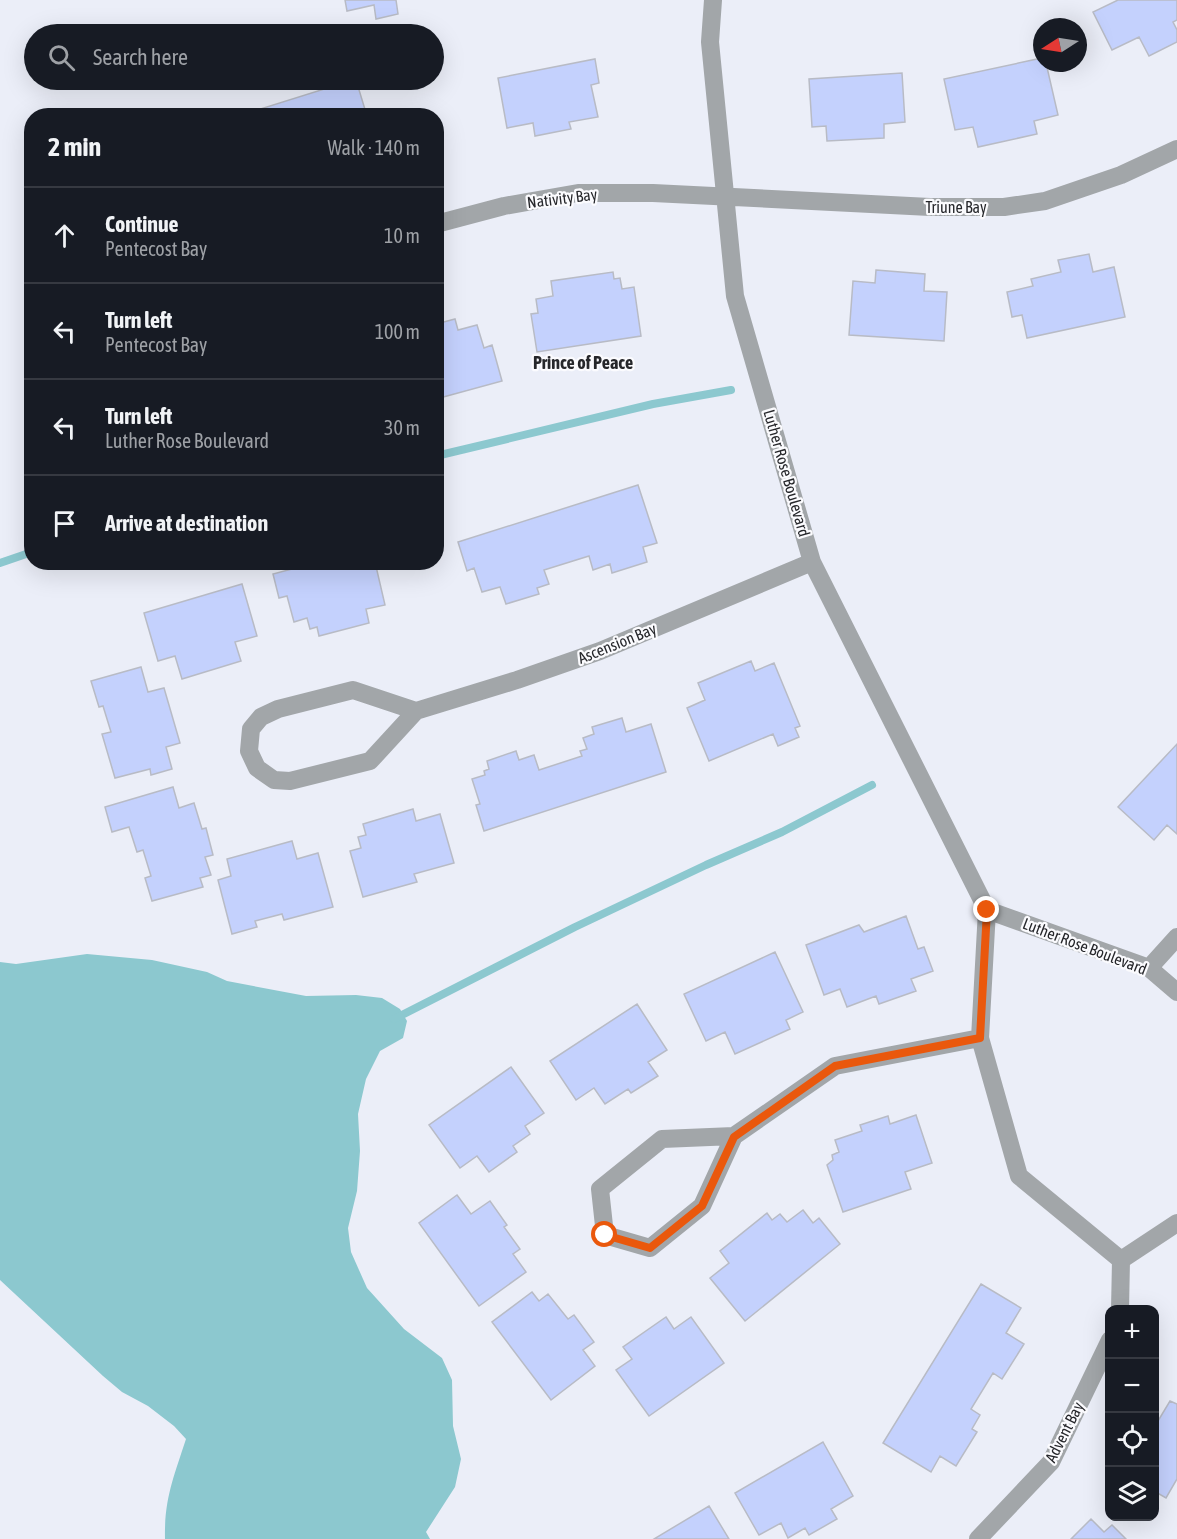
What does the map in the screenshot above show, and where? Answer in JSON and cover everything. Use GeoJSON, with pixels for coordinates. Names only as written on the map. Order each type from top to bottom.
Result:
{"type":"FeatureCollection","features":[{"type":"Feature","properties":{"kind":"street","name":"Luther Rose Boulevard"},"geometry":{"type":"LineString","coordinates":[[713,0],[710,42],[735,296],[812,561],[987,910],[980,1038],[1019,1176],[1121,1260]]}},
{"type":"Feature","properties":{"kind":"street","name":"Triune Bay"},"geometry":{"type":"LineString","coordinates":[[726,198],[930,207],[1004,207],[1045,201],[1121,175],[1177,149]]}},
{"type":"Feature","properties":{"kind":"street","name":"Nativity Bay"},"geometry":{"type":"LineString","coordinates":[[444,222],[504,206],[578,193],[653,193],[726,198]]}},
{"type":"Feature","properties":{"kind":"street","name":"Ascension Bay"},"geometry":{"type":"LineString","coordinates":[[416,711],[518,680],[600,651],[812,561]]}},
{"type":"Feature","properties":{"kind":"street"},"geometry":{"type":"LineString","coordinates":[[353,690],[416,711],[370,761],[290,781],[274,780],[257,768],[249,752],[251,729],[261,717],[278,709],[353,690]]}},
{"type":"Feature","properties":{"kind":"street","name":"Luther Rose Boulevard"},"geometry":{"type":"LineString","coordinates":[[987,910],[1149,968],[1177,992]]}},
{"type":"Feature","properties":{"kind":"street"},"geometry":{"type":"LineString","coordinates":[[1149,968],[1177,937]]}},
{"type":"Feature","properties":{"kind":"street"},"geometry":{"type":"LineString","coordinates":[[734,1137],[662,1139],[600,1189],[605,1235],[650,1248],[702,1206],[734,1137],[835,1066],[980,1038]]}},
{"type":"Feature","properties":{"kind":"street"},"geometry":{"type":"LineString","coordinates":[[1120,1305],[1121,1260],[1177,1223]]}},
{"type":"Feature","properties":{"kind":"street","name":"Advent Bay"},"geometry":{"type":"LineString","coordinates":[[978,1539],[1051,1462],[1105,1350]]}},
{"type":"Feature","properties":{"kind":"water"},"geometry":{"type":"Polygon","coordinates":[[[87,954],[152,960],[207,972],[227,981],[306,996],[356,995],[382,998],[400,1009],[407,1021],[403,1038],[380,1051],[366,1079],[358,1114],[360,1151],[357,1191],[348,1228],[351,1252],[367,1288],[404,1329],[442,1358],[452,1380],[453,1426],[461,1459],[455,1487],[426,1532],[430,1539],[165,1539],[168,1500],[186,1439],[174,1426],[148,1406],[122,1392],[103,1376],[0,1280],[0,962],[16,964],[87,954]]]}},
{"type":"Feature","properties":{"kind":"building"},"geometry":{"type":"Polygon","coordinates":[[[345,0],[396,0],[398,14],[376,19],[374,5],[347,11],[345,0]]]}},
{"type":"Feature","properties":{"kind":"building"},"geometry":{"type":"Polygon","coordinates":[[[1118,0],[1177,0],[1177,20],[1173,22],[1177,30],[1177,42],[1149,56],[1139,37],[1112,50],[1093,12],[1118,0]]]}},
{"type":"Feature","properties":{"kind":"building"},"geometry":{"type":"Polygon","coordinates":[[[595,59],[599,83],[591,85],[598,117],[569,122],[571,129],[535,136],[533,123],[507,128],[498,78],[595,59]]]}},
{"type":"Feature","properties":{"kind":"building"},"geometry":{"type":"Polygon","coordinates":[[[1033,60],[1033,72],[1048,72],[1058,115],[1034,121],[1037,134],[978,147],[973,127],[955,130],[944,79],[1033,60]]]}},
{"type":"Feature","properties":{"kind":"building"},"geometry":{"type":"Polygon","coordinates":[[[902,73],[905,122],[884,124],[884,138],[827,141],[826,126],[812,127],[809,79],[902,73]]]}},
{"type":"Feature","properties":{"kind":"building"},"geometry":{"type":"Polygon","coordinates":[[[321,90],[359,90],[365,108],[264,108],[321,90]]]}},
{"type":"Feature","properties":{"kind":"building"},"geometry":{"type":"Polygon","coordinates":[[[1089,254],[1093,272],[1114,267],[1125,317],[1027,338],[1022,315],[1012,317],[1007,292],[1033,286],[1031,279],[1061,272],[1058,260],[1089,254]]]}},
{"type":"Feature","properties":{"kind":"building"},"geometry":{"type":"Polygon","coordinates":[[[876,270],[925,274],[924,291],[947,292],[944,341],[849,335],[853,281],[875,283],[876,270]]]}},
{"type":"Feature","properties":{"kind":"building"},"geometry":{"type":"Polygon","coordinates":[[[613,272],[614,279],[620,278],[622,289],[634,287],[641,336],[537,352],[531,314],[538,313],[536,299],[553,296],[551,281],[613,272]]]}},
{"type":"Feature","properties":{"kind":"building"},"geometry":{"type":"Polygon","coordinates":[[[455,319],[458,330],[477,325],[484,348],[492,345],[502,381],[444,397],[444,322],[455,319]]]}},
{"type":"Feature","properties":{"kind":"building"},"geometry":{"type":"Polygon","coordinates":[[[638,485],[657,543],[643,547],[647,562],[612,573],[610,564],[593,570],[589,556],[544,570],[549,584],[537,588],[539,594],[506,604],[500,587],[482,592],[474,568],[467,571],[458,542],[638,485]]]}},
{"type":"Feature","properties":{"kind":"building"},"geometry":{"type":"Polygon","coordinates":[[[288,570],[377,570],[385,605],[366,609],[369,623],[319,636],[317,627],[310,629],[307,618],[294,622],[287,596],[279,598],[273,574],[288,570]]]}},
{"type":"Feature","properties":{"kind":"building"},"geometry":{"type":"Polygon","coordinates":[[[242,584],[257,636],[235,642],[241,661],[182,679],[175,656],[158,661],[144,613],[242,584]]]}},
{"type":"Feature","properties":{"kind":"building"},"geometry":{"type":"Polygon","coordinates":[[[751,661],[755,671],[774,663],[800,726],[795,728],[799,737],[778,746],[773,734],[709,761],[687,708],[705,700],[698,683],[751,661]]]}},
{"type":"Feature","properties":{"kind":"building"},"geometry":{"type":"Polygon","coordinates":[[[141,667],[148,692],[164,688],[180,743],[166,747],[172,769],[151,775],[150,769],[115,778],[102,734],[111,732],[103,706],[99,707],[91,681],[141,667]]]}},
{"type":"Feature","properties":{"kind":"building"},"geometry":{"type":"Polygon","coordinates":[[[622,718],[626,732],[651,724],[666,772],[484,831],[476,805],[480,804],[472,779],[485,775],[484,771],[489,769],[487,761],[516,751],[519,760],[534,755],[539,770],[582,756],[580,751],[587,749],[583,738],[594,734],[592,727],[622,718]]]}},
{"type":"Feature","properties":{"kind":"building"},"geometry":{"type":"Polygon","coordinates":[[[1177,744],[1177,834],[1167,825],[1154,840],[1118,807],[1177,744]]]}},
{"type":"Feature","properties":{"kind":"building"},"geometry":{"type":"Polygon","coordinates":[[[173,787],[179,808],[194,803],[202,829],[206,828],[213,855],[205,857],[211,875],[200,878],[203,887],[152,901],[145,878],[151,876],[143,850],[137,852],[129,827],[112,832],[105,807],[173,787]]]}},
{"type":"Feature","properties":{"kind":"building"},"geometry":{"type":"Polygon","coordinates":[[[413,809],[416,821],[440,814],[454,863],[414,874],[417,882],[363,897],[350,851],[361,848],[358,837],[366,835],[363,824],[413,809]]]}},
{"type":"Feature","properties":{"kind":"building"},"geometry":{"type":"Polygon","coordinates":[[[292,841],[297,859],[318,853],[333,907],[284,920],[282,914],[255,921],[257,927],[232,934],[218,880],[231,876],[227,859],[292,841]]]}},
{"type":"Feature","properties":{"kind":"building"},"geometry":{"type":"Polygon","coordinates":[[[906,916],[918,949],[924,947],[933,971],[911,979],[916,991],[879,1004],[876,996],[847,1007],[840,989],[824,995],[806,945],[859,925],[864,932],[906,916]]]}},
{"type":"Feature","properties":{"kind":"building"},"geometry":{"type":"Polygon","coordinates":[[[775,952],[803,1012],[786,1020],[790,1029],[735,1054],[725,1032],[706,1041],[684,994],[775,952]]]}},
{"type":"Feature","properties":{"kind":"building"},"geometry":{"type":"Polygon","coordinates":[[[637,1004],[667,1050],[648,1062],[658,1076],[631,1093],[628,1089],[605,1104],[594,1088],[576,1100],[550,1061],[637,1004]]]}},
{"type":"Feature","properties":{"kind":"building"},"geometry":{"type":"Polygon","coordinates":[[[511,1067],[544,1113],[525,1126],[530,1134],[513,1146],[517,1152],[489,1172],[477,1156],[460,1168],[429,1125],[511,1067]]]}},
{"type":"Feature","properties":{"kind":"building"},"geometry":{"type":"Polygon","coordinates":[[[916,1115],[932,1163],[905,1172],[911,1189],[843,1212],[827,1165],[833,1160],[832,1155],[839,1152],[835,1140],[862,1131],[860,1125],[888,1116],[890,1124],[916,1115]]]}},
{"type":"Feature","properties":{"kind":"building"},"geometry":{"type":"Polygon","coordinates":[[[457,1195],[471,1214],[490,1201],[507,1225],[504,1227],[520,1249],[513,1254],[526,1272],[479,1306],[419,1223],[457,1195]]]}},
{"type":"Feature","properties":{"kind":"building"},"geometry":{"type":"Polygon","coordinates":[[[803,1210],[813,1223],[819,1218],[840,1244],[745,1321],[710,1278],[729,1263],[720,1251],[767,1213],[772,1220],[780,1214],[787,1222],[803,1210]]]}},
{"type":"Feature","properties":{"kind":"building"},"geometry":{"type":"Polygon","coordinates":[[[981,1284],[1021,1308],[1006,1333],[1024,1344],[1002,1379],[993,1373],[971,1409],[980,1415],[972,1429],[977,1432],[956,1466],[940,1456],[931,1472],[883,1443],[981,1284]]]}},
{"type":"Feature","properties":{"kind":"building"},"geometry":{"type":"Polygon","coordinates":[[[532,1292],[539,1301],[548,1294],[568,1319],[574,1315],[594,1342],[583,1350],[595,1366],[551,1400],[492,1322],[532,1292]]]}},
{"type":"Feature","properties":{"kind":"building"},"geometry":{"type":"Polygon","coordinates":[[[666,1317],[674,1329],[691,1317],[724,1363],[649,1416],[616,1370],[632,1359],[623,1347],[666,1317]]]}},
{"type":"Feature","properties":{"kind":"building"},"geometry":{"type":"Polygon","coordinates":[[[1170,1401],[1177,1404],[1177,1479],[1166,1498],[1159,1494],[1159,1419],[1170,1401]]]}},
{"type":"Feature","properties":{"kind":"building"},"geometry":{"type":"Polygon","coordinates":[[[823,1442],[853,1496],[831,1509],[837,1519],[809,1535],[805,1528],[788,1538],[781,1523],[759,1535],[735,1493],[823,1442]]]}},
{"type":"Feature","properties":{"kind":"building"},"geometry":{"type":"Polygon","coordinates":[[[709,1506],[729,1539],[654,1539],[709,1506]]]}},
{"type":"Feature","properties":{"kind":"building"},"geometry":{"type":"Polygon","coordinates":[[[1091,1519],[1104,1532],[1112,1525],[1126,1539],[1071,1539],[1091,1519]]]}},
{"type":"Feature","properties":{"kind":"waterway"},"geometry":{"type":"LineString","coordinates":[[444,454],[653,404],[731,390]]}},
{"type":"Feature","properties":{"kind":"waterway"},"geometry":{"type":"LineString","coordinates":[[0,563],[24,555]]}},
{"type":"Feature","properties":{"kind":"waterway"},"geometry":{"type":"LineString","coordinates":[[394,1019],[575,927],[782,832],[872,785]]}},
{"type":"Feature","properties":{"kind":"district","name":"Prince of Peace"},"geometry":{"type":"Point","coordinates":[583,362]}},
{"type":"Feature","properties":{"kind":"route"},"geometry":{"type":"LineString","coordinates":[[605,1235],[650,1248],[702,1206],[734,1137],[835,1066],[980,1038],[987,910]]}}]}
